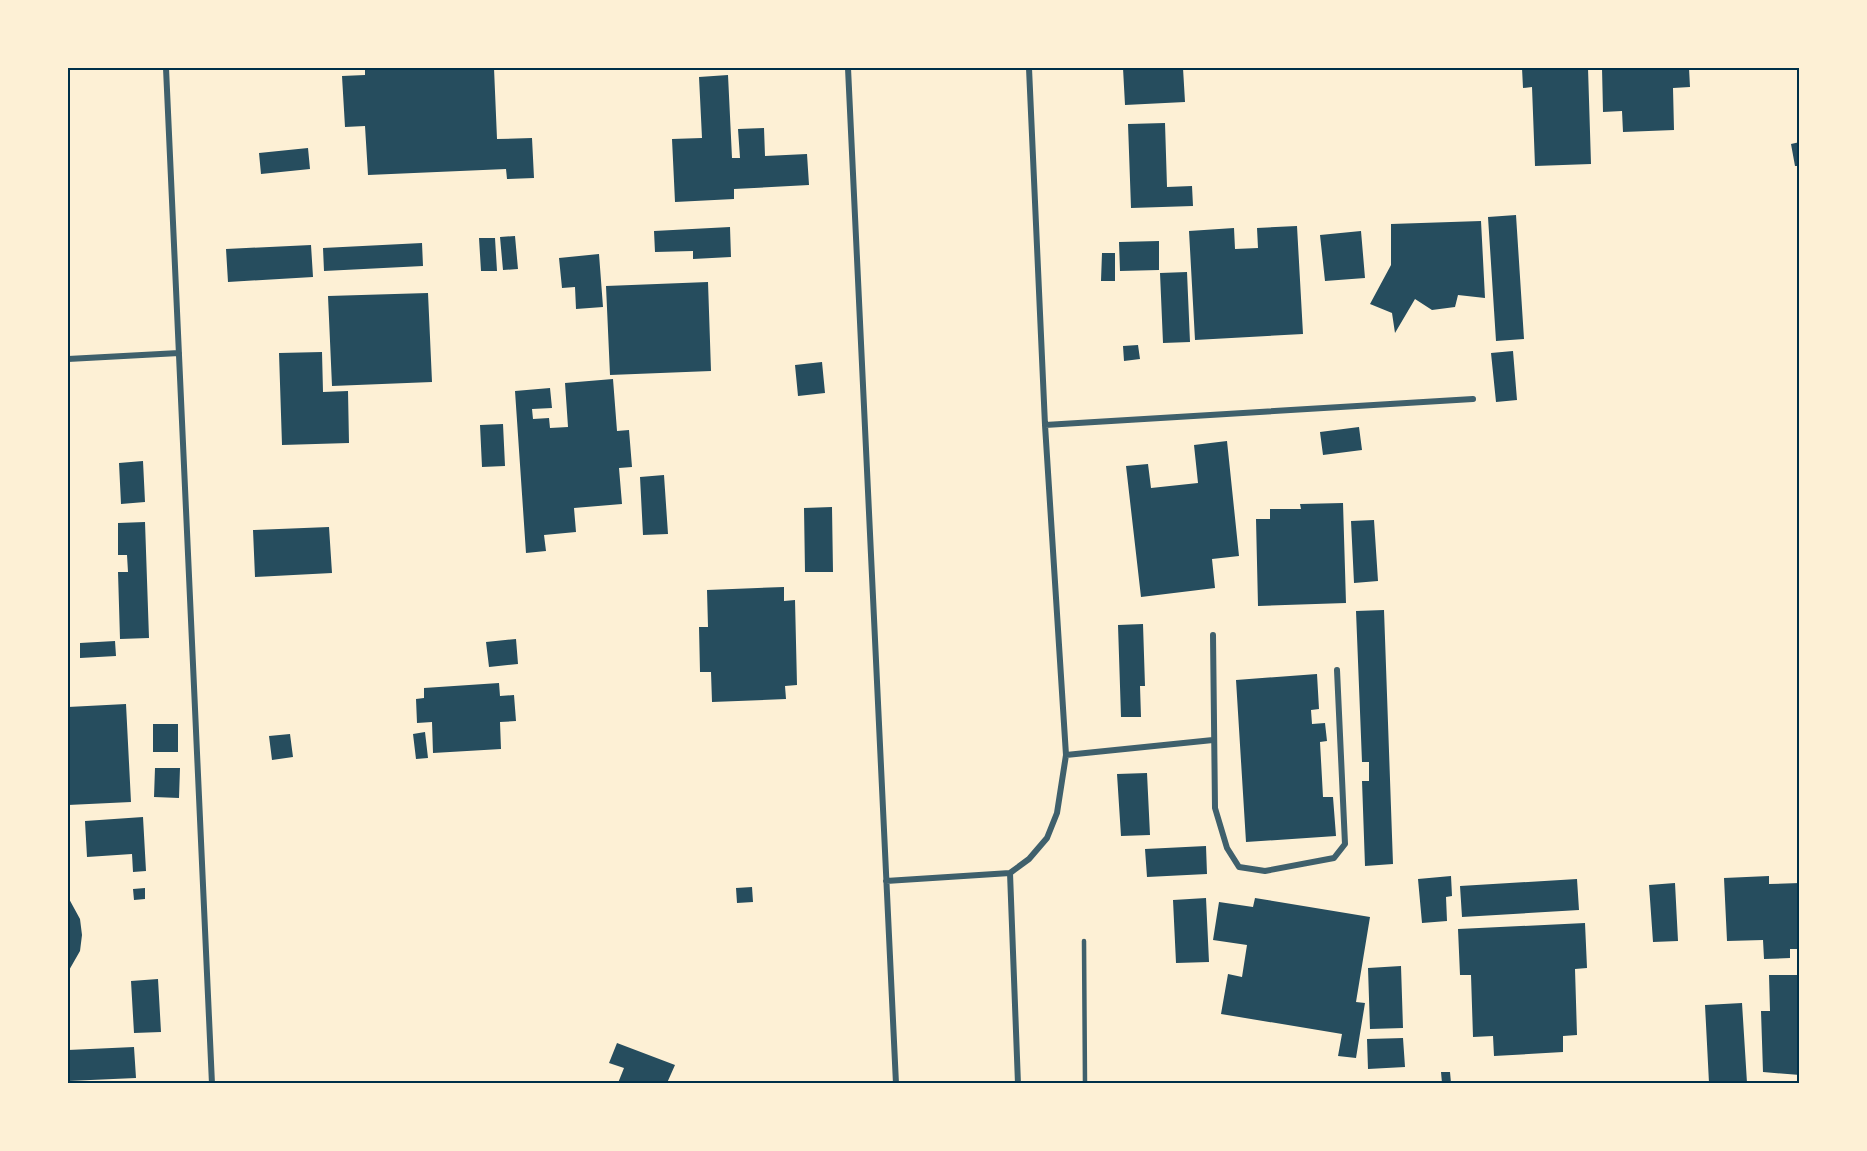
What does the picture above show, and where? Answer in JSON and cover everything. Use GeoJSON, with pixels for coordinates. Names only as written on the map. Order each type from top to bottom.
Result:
{"type":"FeatureCollection","features":[{"type":"Feature","properties":{"kind":"street"},"geometry":{"type":"LineString","coordinates":[[166,68],[212,1083]]}},
{"type":"Feature","properties":{"kind":"street"},"geometry":{"type":"LineString","coordinates":[[848,68],[896,1083]]}},
{"type":"Feature","properties":{"kind":"street"},"geometry":{"type":"LineString","coordinates":[[886,881],[1010,873],[1029,859],[1047,838],[1058,813],[1065,755],[1045,425],[1029,68]]}},
{"type":"Feature","properties":{"kind":"street"},"geometry":{"type":"LineString","coordinates":[[68,358],[179,353]]}},
{"type":"Feature","properties":{"kind":"street"},"geometry":{"type":"LineString","coordinates":[[1045,425],[1473,399]]}},
{"type":"Feature","properties":{"kind":"street"},"geometry":{"type":"LineString","coordinates":[[1213,635],[1215,808],[1227,848],[1239,867],[1265,871],[1334,858],[1345,844],[1337,670]]}},
{"type":"Feature","properties":{"kind":"street"},"geometry":{"type":"LineString","coordinates":[[1065,755],[1213,740]]}},
{"type":"Feature","properties":{"kind":"street"},"geometry":{"type":"LineString","coordinates":[[1010,873],[1018,1083]]}},
{"type":"Feature","properties":{"kind":"lane"},"geometry":{"type":"LineString","coordinates":[[1084,941],[1085,1083]]}},
{"type":"Feature","properties":{"kind":"building"},"geometry":{"type":"Polygon","coordinates":[[[365,68],[494,68],[497,139],[532,138],[534,178],[507,179],[506,169],[368,175],[365,126],[345,127],[342,76],[365,75],[365,68]]]}},
{"type":"Feature","properties":{"kind":"building"},"geometry":{"type":"Polygon","coordinates":[[[1123,68],[1183,68],[1185,102],[1125,105],[1123,68]]]}},
{"type":"Feature","properties":{"kind":"building"},"geometry":{"type":"Polygon","coordinates":[[[1522,68],[1588,68],[1591,164],[1535,166],[1532,87],[1523,88],[1522,68]]]}},
{"type":"Feature","properties":{"kind":"building"},"geometry":{"type":"Polygon","coordinates":[[[1602,68],[1689,68],[1690,87],[1673,88],[1674,130],[1623,132],[1622,111],[1603,112],[1602,68]]]}},
{"type":"Feature","properties":{"kind":"building"},"geometry":{"type":"Polygon","coordinates":[[[728,75],[732,158],[740,158],[738,129],[764,128],[765,156],[807,154],[809,185],[734,189],[734,199],[675,202],[672,139],[702,138],[699,77],[728,75]]]}},
{"type":"Feature","properties":{"kind":"building"},"geometry":{"type":"Polygon","coordinates":[[[1165,123],[1167,187],[1192,186],[1193,206],[1131,208],[1128,124],[1165,123]]]}},
{"type":"Feature","properties":{"kind":"building"},"geometry":{"type":"Polygon","coordinates":[[[1800,142],[1800,166],[1795,166],[1791,144],[1800,142]]]}},
{"type":"Feature","properties":{"kind":"building"},"geometry":{"type":"Polygon","coordinates":[[[308,148],[310,169],[261,174],[259,153],[308,148]]]}},
{"type":"Feature","properties":{"kind":"building"},"geometry":{"type":"Polygon","coordinates":[[[1516,215],[1524,339],[1496,341],[1488,217],[1516,215]]]}},
{"type":"Feature","properties":{"kind":"building"},"geometry":{"type":"Polygon","coordinates":[[[1481,221],[1485,298],[1458,295],[1455,307],[1432,310],[1415,299],[1395,333],[1392,313],[1370,304],[1391,265],[1391,224],[1481,221]]]}},
{"type":"Feature","properties":{"kind":"building"},"geometry":{"type":"Polygon","coordinates":[[[1297,226],[1303,334],[1195,340],[1189,231],[1234,228],[1235,249],[1258,248],[1257,228],[1297,226]]]}},
{"type":"Feature","properties":{"kind":"building"},"geometry":{"type":"Polygon","coordinates":[[[730,227],[731,257],[693,259],[693,251],[655,252],[654,231],[730,227]]]}},
{"type":"Feature","properties":{"kind":"building"},"geometry":{"type":"Polygon","coordinates":[[[1361,231],[1365,278],[1325,281],[1320,235],[1361,231]]]}},
{"type":"Feature","properties":{"kind":"building"},"geometry":{"type":"Polygon","coordinates":[[[515,236],[518,269],[503,270],[500,237],[515,236]]]}},
{"type":"Feature","properties":{"kind":"building"},"geometry":{"type":"Polygon","coordinates":[[[479,238],[495,238],[497,271],[481,271],[479,238]]]}},
{"type":"Feature","properties":{"kind":"building"},"geometry":{"type":"Polygon","coordinates":[[[1159,241],[1159,270],[1120,271],[1119,242],[1159,241]]]}},
{"type":"Feature","properties":{"kind":"building"},"geometry":{"type":"Polygon","coordinates":[[[422,243],[423,266],[324,271],[323,248],[422,243]]]}},
{"type":"Feature","properties":{"kind":"building"},"geometry":{"type":"Polygon","coordinates":[[[311,245],[313,277],[228,282],[226,249],[311,245]]]}},
{"type":"Feature","properties":{"kind":"building"},"geometry":{"type":"Polygon","coordinates":[[[1102,253],[1115,253],[1115,281],[1101,281],[1102,253]]]}},
{"type":"Feature","properties":{"kind":"building"},"geometry":{"type":"Polygon","coordinates":[[[599,254],[603,307],[576,309],[575,287],[562,288],[559,258],[599,254]]]}},
{"type":"Feature","properties":{"kind":"building"},"geometry":{"type":"Polygon","coordinates":[[[1187,272],[1190,342],[1163,343],[1160,273],[1187,272]]]}},
{"type":"Feature","properties":{"kind":"building"},"geometry":{"type":"Polygon","coordinates":[[[708,282],[711,371],[610,375],[606,286],[708,282]]]}},
{"type":"Feature","properties":{"kind":"building"},"geometry":{"type":"Polygon","coordinates":[[[428,293],[432,382],[332,386],[328,296],[428,293]]]}},
{"type":"Feature","properties":{"kind":"building"},"geometry":{"type":"Polygon","coordinates":[[[1138,345],[1140,359],[1124,361],[1123,346],[1138,345]]]}},
{"type":"Feature","properties":{"kind":"building"},"geometry":{"type":"Polygon","coordinates":[[[1513,351],[1517,400],[1496,402],[1491,353],[1513,351]]]}},
{"type":"Feature","properties":{"kind":"building"},"geometry":{"type":"Polygon","coordinates":[[[322,352],[323,392],[348,391],[349,443],[282,445],[279,353],[322,352]]]}},
{"type":"Feature","properties":{"kind":"building"},"geometry":{"type":"Polygon","coordinates":[[[822,362],[825,393],[798,396],[795,365],[822,362]]]}},
{"type":"Feature","properties":{"kind":"building"},"geometry":{"type":"Polygon","coordinates":[[[613,379],[617,431],[629,430],[632,467],[619,468],[622,504],[574,508],[576,532],[544,535],[546,551],[526,553],[515,391],[550,388],[552,408],[532,409],[533,419],[549,418],[550,428],[568,427],[565,383],[613,379]]]}},
{"type":"Feature","properties":{"kind":"building"},"geometry":{"type":"Polygon","coordinates":[[[503,424],[505,466],[482,467],[480,425],[503,424]]]}},
{"type":"Feature","properties":{"kind":"building"},"geometry":{"type":"Polygon","coordinates":[[[1359,427],[1362,450],[1323,455],[1320,432],[1359,427]]]}},
{"type":"Feature","properties":{"kind":"building"},"geometry":{"type":"Polygon","coordinates":[[[1227,441],[1239,556],[1212,559],[1215,588],[1141,597],[1126,466],[1148,464],[1151,488],[1198,483],[1194,445],[1227,441]]]}},
{"type":"Feature","properties":{"kind":"building"},"geometry":{"type":"Polygon","coordinates":[[[143,461],[145,502],[121,504],[119,463],[143,461]]]}},
{"type":"Feature","properties":{"kind":"building"},"geometry":{"type":"Polygon","coordinates":[[[664,475],[668,534],[643,535],[640,477],[664,475]]]}},
{"type":"Feature","properties":{"kind":"building"},"geometry":{"type":"Polygon","coordinates":[[[1343,503],[1346,603],[1258,606],[1256,519],[1270,519],[1270,509],[1301,509],[1300,504],[1343,503]]]}},
{"type":"Feature","properties":{"kind":"building"},"geometry":{"type":"Polygon","coordinates":[[[832,507],[833,572],[805,572],[804,508],[832,507]]]}},
{"type":"Feature","properties":{"kind":"building"},"geometry":{"type":"Polygon","coordinates":[[[1374,520],[1378,581],[1354,583],[1351,521],[1374,520]]]}},
{"type":"Feature","properties":{"kind":"building"},"geometry":{"type":"Polygon","coordinates":[[[145,522],[149,638],[120,639],[118,572],[128,572],[127,555],[118,555],[118,523],[145,522]]]}},
{"type":"Feature","properties":{"kind":"building"},"geometry":{"type":"Polygon","coordinates":[[[329,527],[332,573],[255,577],[253,530],[329,527]]]}},
{"type":"Feature","properties":{"kind":"building"},"geometry":{"type":"Polygon","coordinates":[[[784,587],[784,601],[795,600],[797,685],[785,686],[786,699],[712,702],[711,672],[700,672],[699,627],[708,627],[707,590],[784,587]]]}},
{"type":"Feature","properties":{"kind":"building"},"geometry":{"type":"Polygon","coordinates":[[[1384,610],[1393,864],[1365,866],[1362,781],[1369,781],[1369,762],[1362,762],[1356,611],[1384,610]]]}},
{"type":"Feature","properties":{"kind":"building"},"geometry":{"type":"Polygon","coordinates":[[[1143,624],[1145,686],[1140,686],[1141,717],[1121,717],[1118,625],[1143,624]]]}},
{"type":"Feature","properties":{"kind":"building"},"geometry":{"type":"Polygon","coordinates":[[[516,639],[518,664],[489,667],[486,642],[516,639]]]}},
{"type":"Feature","properties":{"kind":"building"},"geometry":{"type":"Polygon","coordinates":[[[115,641],[116,656],[80,658],[80,643],[115,641]]]}},
{"type":"Feature","properties":{"kind":"building"},"geometry":{"type":"Polygon","coordinates":[[[1317,674],[1319,709],[1311,710],[1312,724],[1325,723],[1327,741],[1320,742],[1323,797],[1333,797],[1336,836],[1246,842],[1236,680],[1317,674]]]}},
{"type":"Feature","properties":{"kind":"building"},"geometry":{"type":"Polygon","coordinates":[[[499,683],[500,696],[514,695],[516,721],[500,722],[501,749],[433,753],[432,722],[417,723],[416,699],[424,698],[424,688],[499,683]]]}},
{"type":"Feature","properties":{"kind":"building"},"geometry":{"type":"Polygon","coordinates":[[[126,704],[131,802],[68,805],[68,707],[126,704]]]}},
{"type":"Feature","properties":{"kind":"building"},"geometry":{"type":"Polygon","coordinates":[[[153,724],[178,724],[178,752],[153,752],[153,724]]]}},
{"type":"Feature","properties":{"kind":"building"},"geometry":{"type":"Polygon","coordinates":[[[425,732],[428,758],[416,759],[413,734],[425,732]]]}},
{"type":"Feature","properties":{"kind":"building"},"geometry":{"type":"Polygon","coordinates":[[[290,734],[293,757],[272,760],[269,736],[290,734]]]}},
{"type":"Feature","properties":{"kind":"building"},"geometry":{"type":"Polygon","coordinates":[[[155,768],[180,768],[179,798],[154,797],[155,768]]]}},
{"type":"Feature","properties":{"kind":"building"},"geometry":{"type":"Polygon","coordinates":[[[1147,773],[1150,835],[1121,836],[1117,774],[1147,773]]]}},
{"type":"Feature","properties":{"kind":"building"},"geometry":{"type":"Polygon","coordinates":[[[143,817],[146,871],[133,872],[132,854],[87,857],[85,821],[143,817]]]}},
{"type":"Feature","properties":{"kind":"building"},"geometry":{"type":"Polygon","coordinates":[[[1206,846],[1207,874],[1147,877],[1145,849],[1206,846]]]}},
{"type":"Feature","properties":{"kind":"building"},"geometry":{"type":"Polygon","coordinates":[[[1451,876],[1452,896],[1446,897],[1447,921],[1422,923],[1418,879],[1451,876]]]}},
{"type":"Feature","properties":{"kind":"building"},"geometry":{"type":"Polygon","coordinates":[[[1769,876],[1769,884],[1800,883],[1800,949],[1790,949],[1790,958],[1764,959],[1763,940],[1727,941],[1724,878],[1769,876]]]}},
{"type":"Feature","properties":{"kind":"building"},"geometry":{"type":"Polygon","coordinates":[[[1577,879],[1579,910],[1462,917],[1460,886],[1577,879]]]}},
{"type":"Feature","properties":{"kind":"building"},"geometry":{"type":"Polygon","coordinates":[[[1675,883],[1678,941],[1653,942],[1649,885],[1675,883]]]}},
{"type":"Feature","properties":{"kind":"building"},"geometry":{"type":"Polygon","coordinates":[[[752,887],[753,902],[737,903],[736,888],[752,887]]]}},
{"type":"Feature","properties":{"kind":"building"},"geometry":{"type":"Polygon","coordinates":[[[145,888],[145,899],[134,900],[133,889],[145,888]]]}},
{"type":"Feature","properties":{"kind":"building"},"geometry":{"type":"Polygon","coordinates":[[[68,897],[80,919],[82,935],[80,951],[68,972],[68,897]]]}},
{"type":"Feature","properties":{"kind":"building"},"geometry":{"type":"Polygon","coordinates":[[[1206,898],[1209,962],[1176,963],[1173,900],[1206,898]]]}},
{"type":"Feature","properties":{"kind":"building"},"geometry":{"type":"Polygon","coordinates":[[[1255,898],[1370,917],[1356,1002],[1365,1003],[1356,1058],[1338,1056],[1342,1034],[1221,1014],[1228,974],[1242,977],[1247,945],[1213,940],[1219,902],[1253,907],[1255,898]]]}},
{"type":"Feature","properties":{"kind":"building"},"geometry":{"type":"Polygon","coordinates":[[[1585,923],[1587,968],[1575,969],[1577,1035],[1563,1036],[1563,1052],[1494,1056],[1493,1036],[1473,1037],[1471,975],[1460,975],[1458,929],[1585,923]]]}},
{"type":"Feature","properties":{"kind":"building"},"geometry":{"type":"Polygon","coordinates":[[[1401,966],[1403,1028],[1370,1029],[1368,968],[1401,966]]]}},
{"type":"Feature","properties":{"kind":"building"},"geometry":{"type":"Polygon","coordinates":[[[1769,975],[1800,975],[1800,1075],[1763,1072],[1761,1011],[1770,1011],[1769,975]]]}},
{"type":"Feature","properties":{"kind":"building"},"geometry":{"type":"Polygon","coordinates":[[[158,979],[161,1032],[134,1033],[131,981],[158,979]]]}},
{"type":"Feature","properties":{"kind":"building"},"geometry":{"type":"Polygon","coordinates":[[[1742,1003],[1747,1083],[1709,1083],[1705,1005],[1742,1003]]]}},
{"type":"Feature","properties":{"kind":"building"},"geometry":{"type":"Polygon","coordinates":[[[1403,1038],[1405,1067],[1368,1069],[1367,1039],[1403,1038]]]}},
{"type":"Feature","properties":{"kind":"building"},"geometry":{"type":"Polygon","coordinates":[[[617,1043],[675,1065],[667,1083],[618,1083],[624,1068],[609,1063],[617,1043]]]}},
{"type":"Feature","properties":{"kind":"building"},"geometry":{"type":"Polygon","coordinates":[[[134,1047],[136,1078],[68,1081],[68,1050],[134,1047]]]}},
{"type":"Feature","properties":{"kind":"building"},"geometry":{"type":"Polygon","coordinates":[[[1441,1072],[1450,1072],[1451,1083],[1442,1083],[1441,1072]]]}}]}
